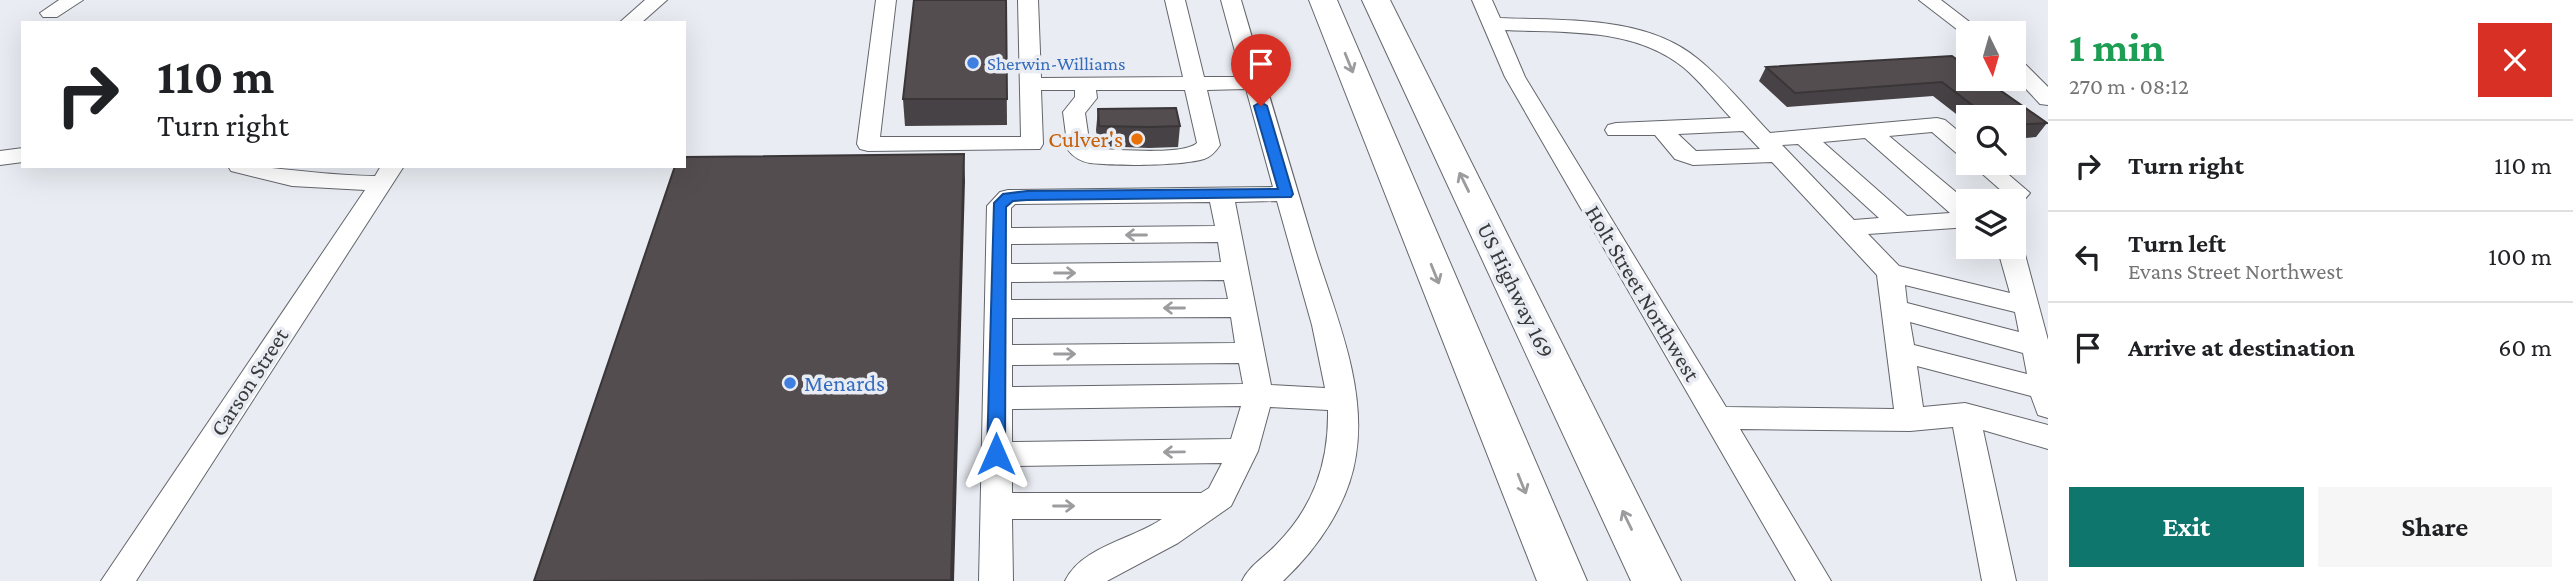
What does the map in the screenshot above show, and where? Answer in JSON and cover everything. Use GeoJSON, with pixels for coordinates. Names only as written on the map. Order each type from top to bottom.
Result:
{"type":"FeatureCollection","features":[{"type":"Feature","properties":{"kind":"highway"},"geometry":{"type":"LineString","coordinates":[[1323,0],[1562,581]]}},
{"type":"Feature","properties":{"kind":"highway","name":"US Highway 169"},"geometry":{"type":"LineString","coordinates":[[1376,0],[1656,581]]}},
{"type":"Feature","properties":{"kind":"street"},"geometry":{"type":"LineString","coordinates":[[50,13],[73,0]]}},
{"type":"Feature","properties":{"kind":"street"},"geometry":{"type":"LineString","coordinates":[[631,21],[657,0]]}},
{"type":"Feature","properties":{"kind":"street"},"geometry":{"type":"LineString","coordinates":[[886,0],[868,144],[1032,145],[1028,0]]}},
{"type":"Feature","properties":{"kind":"street"},"geometry":{"type":"LineString","coordinates":[[1085,84],[1086,98],[1074,112],[1079,150],[1090,156],[1178,156],[1200,153],[1209,145],[1175,0]]}},
{"type":"Feature","properties":{"kind":"street"},"geometry":{"type":"LineString","coordinates":[[1231,0],[1336,366],[1341,400],[1341,455],[1325,503],[1292,550],[1259,581]]}},
{"type":"Feature","properties":{"kind":"street"},"geometry":{"type":"LineString","coordinates":[[1929,0],[1958,21]]}},
{"type":"Feature","properties":{"kind":"street"},"geometry":{"type":"LineString","coordinates":[[1486,12],[1611,31],[1649,39],[1669,48],[1691,63],[1890,273],[2027,306]]}},
{"type":"Feature","properties":{"kind":"street","name":"Holt Street Northwest"},"geometry":{"type":"LineString","coordinates":[[1486,12],[1522,88],[1814,581]]}},
{"type":"Feature","properties":{"kind":"street"},"geometry":{"type":"LineString","coordinates":[[2026,76],[2048,99]]}},
{"type":"Feature","properties":{"kind":"street"},"geometry":{"type":"LineString","coordinates":[[1030,84],[1254,83]]}},
{"type":"Feature","properties":{"kind":"street"},"geometry":{"type":"LineString","coordinates":[[1616,130],[1661,128],[1764,139],[1937,125],[1956,141]]}},
{"type":"Feature","properties":{"kind":"street"},"geometry":{"type":"LineString","coordinates":[[1661,128],[1683,154],[1693,158],[1764,139]]}},
{"type":"Feature","properties":{"kind":"street"},"geometry":{"type":"LineString","coordinates":[[1870,131],[1956,206]]}},
{"type":"Feature","properties":{"kind":"street"},"geometry":{"type":"LineString","coordinates":[[1804,136],[1901,224]]}},
{"type":"Feature","properties":{"kind":"street"},"geometry":{"type":"LineString","coordinates":[[0,158],[21,155]]}},
{"type":"Feature","properties":{"kind":"street"},"geometry":{"type":"LineString","coordinates":[[245,168],[277,178],[318,184],[386,174]]}},
{"type":"Feature","properties":{"kind":"street","name":"Carson Street"},"geometry":{"type":"LineString","coordinates":[[118,581],[386,174]]}},
{"type":"Feature","properties":{"kind":"street"},"geometry":{"type":"LineString","coordinates":[[1996,175],[2013,189]]}},
{"type":"Feature","properties":{"kind":"street"},"geometry":{"type":"LineString","coordinates":[[1082,581],[1105,564],[1167,533],[1220,497],[1242,451],[1259,395],[1221,194]]}},
{"type":"Feature","properties":{"kind":"street"},"geometry":{"type":"LineString","coordinates":[[996,581],[996,273],[999,206],[1009,197],[1286,194]]}},
{"type":"Feature","properties":{"kind":"street"},"geometry":{"type":"LineString","coordinates":[[1849,228],[1956,218]]}},
{"type":"Feature","properties":{"kind":"street"},"geometry":{"type":"LineString","coordinates":[[997,236],[1229,234]]}},
{"type":"Feature","properties":{"kind":"street"},"geometry":{"type":"LineString","coordinates":[[1901,352],[2047,396],[2042,348],[2013,259]]}},
{"type":"Feature","properties":{"kind":"street"},"geometry":{"type":"LineString","coordinates":[[996,273],[1236,271]]}},
{"type":"Feature","properties":{"kind":"street"},"geometry":{"type":"LineString","coordinates":[[1890,273],[1910,420]]}},
{"type":"Feature","properties":{"kind":"street"},"geometry":{"type":"LineString","coordinates":[[997,309],[1243,308]]}},
{"type":"Feature","properties":{"kind":"street"},"geometry":{"type":"LineString","coordinates":[[1895,309],[2042,348]]}},
{"type":"Feature","properties":{"kind":"street"},"geometry":{"type":"LineString","coordinates":[[996,355],[1251,353]]}},
{"type":"Feature","properties":{"kind":"street"},"geometry":{"type":"LineString","coordinates":[[996,398],[1259,395],[1341,400]]}},
{"type":"Feature","properties":{"kind":"street"},"geometry":{"type":"LineString","coordinates":[[1718,418],[1910,420],[1965,414],[2048,438]]}},
{"type":"Feature","properties":{"kind":"street"},"geometry":{"type":"LineString","coordinates":[[1965,414],[1999,581]]}},
{"type":"Feature","properties":{"kind":"street"},"geometry":{"type":"LineString","coordinates":[[996,454],[1242,451]]}},
{"type":"Feature","properties":{"kind":"street"},"geometry":{"type":"LineString","coordinates":[[996,506],[1208,506]]}},
{"type":"Feature","properties":{"kind":"building"},"geometry":{"type":"Polygon","coordinates":[[[914,0],[1006,0],[1007,99],[903,99],[914,0]]]}},
{"type":"Feature","properties":{"kind":"building"},"geometry":{"type":"Polygon","coordinates":[[[1952,56],[1956,59],[1956,91],[2001,91],[2021,105],[1972,105],[1942,82],[1795,93],[1766,67],[1952,56]]]}},
{"type":"Feature","properties":{"kind":"building"},"geometry":{"type":"Polygon","coordinates":[[[1176,108],[1180,126],[1099,126],[1098,109],[1176,108]]]}},
{"type":"Feature","properties":{"kind":"building"},"geometry":{"type":"Polygon","coordinates":[[[2026,108],[2047,123],[2026,124],[2026,108]]]}},
{"type":"Feature","properties":{"kind":"building","name":"Menards"},"geometry":{"type":"Polygon","coordinates":[[[964,154],[951,580],[534,581],[674,168],[686,168],[686,157],[964,154]]]}},
{"type":"Feature","properties":{"kind":"place","name":"Sherwin-Williams"},"geometry":{"type":"Point","coordinates":[973,63]}},
{"type":"Feature","properties":{"kind":"place","name":"Culver's"},"geometry":{"type":"Point","coordinates":[1137,139]}},
{"type":"Feature","properties":{"kind":"place","name":"Menards"},"geometry":{"type":"Point","coordinates":[790,383]}},
{"type":"Feature","properties":{"kind":"route"},"geometry":{"type":"LineString","coordinates":[[996,454],[999,206],[1009,197],[1027,196],[1286,194],[1261,106]]}}]}
